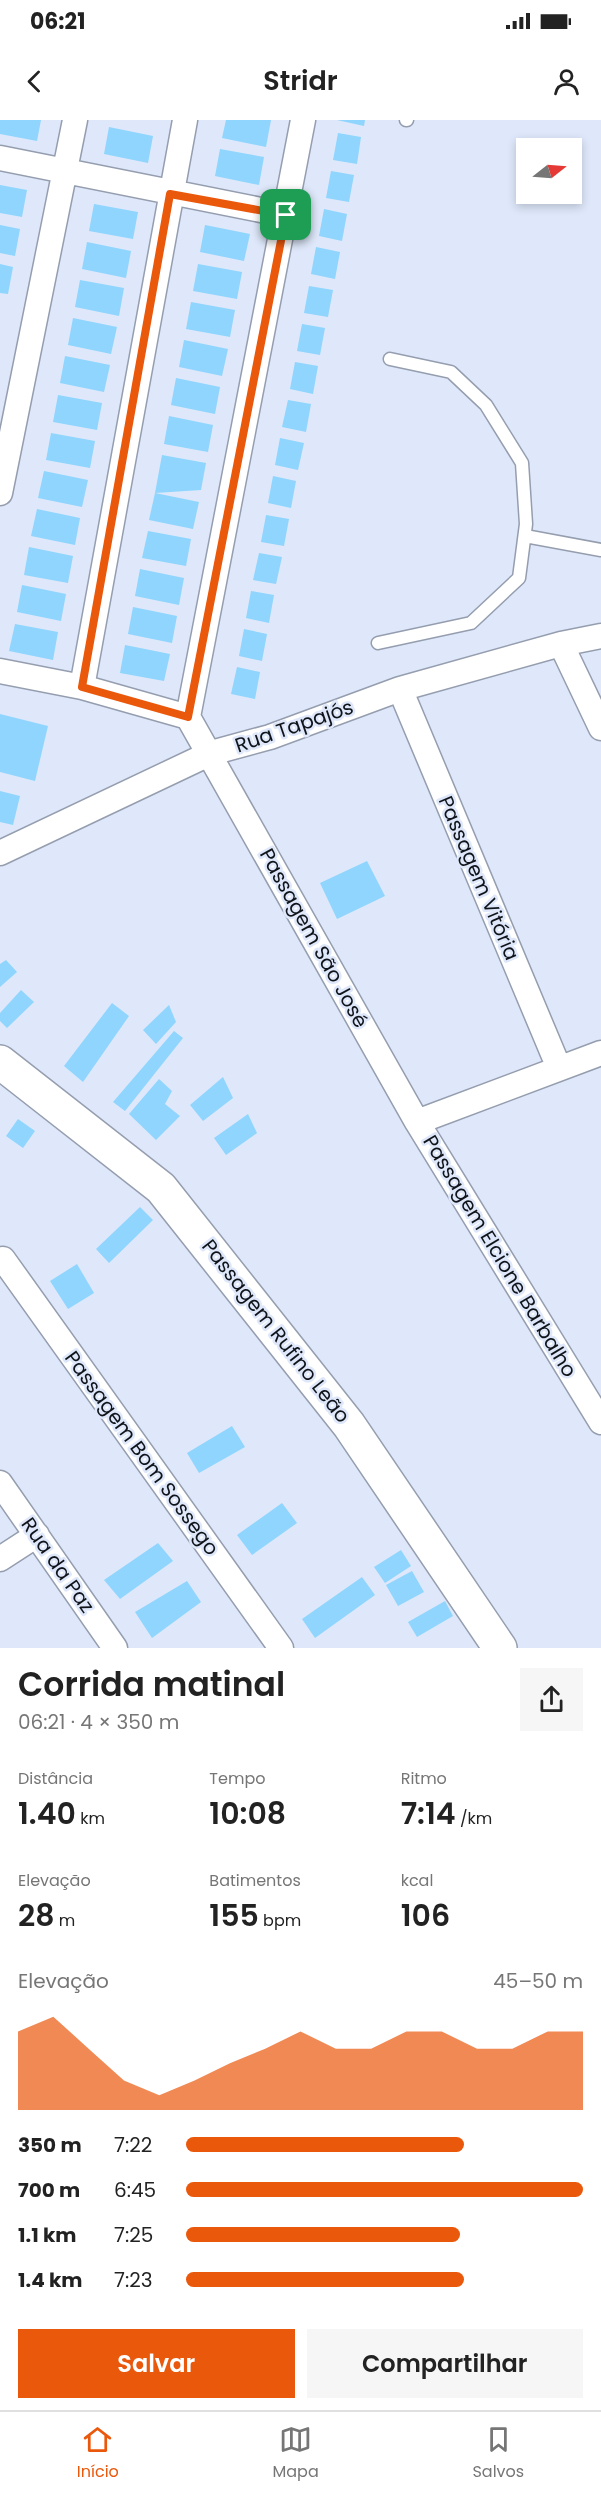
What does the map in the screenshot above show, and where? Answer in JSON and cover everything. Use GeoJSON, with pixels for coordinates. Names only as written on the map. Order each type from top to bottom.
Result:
{"type":"FeatureCollection","features":[{"type":"Feature","properties":{"kind":"street"},"geometry":{"type":"LineString","coordinates":[[0,493],[75,120]]}},
{"type":"Feature","properties":{"kind":"street"},"geometry":{"type":"LineString","coordinates":[[82,687],[185,120]]}},
{"type":"Feature","properties":{"kind":"street"},"geometry":{"type":"LineString","coordinates":[[0,671],[82,687],[188,717],[303,120]]}},
{"type":"Feature","properties":{"kind":"street"},"geometry":{"type":"LineString","coordinates":[[0,158],[170,194],[286,215]]}},
{"type":"Feature","properties":{"kind":"street","name":"Rua Tapajós"},"geometry":{"type":"LineString","coordinates":[[0,853],[211,753],[270,736],[400,689],[561,644],[601,636]]}},
{"type":"Feature","properties":{"kind":"street"},"geometry":{"type":"LineString","coordinates":[[561,644],[601,728]]}},
{"type":"Feature","properties":{"kind":"street","name":"Passagem Vitória"},"geometry":{"type":"LineString","coordinates":[[400,689],[559,1068]]}},
{"type":"Feature","properties":{"kind":"street","name":"Passagem São José"},"geometry":{"type":"LineString","coordinates":[[188,717],[211,753],[417,1122]]}},
{"type":"Feature","properties":{"kind":"street"},"geometry":{"type":"LineString","coordinates":[[417,1122],[601,1053]]}},
{"type":"Feature","properties":{"kind":"street","name":"Passagem Rufino Leão"},"geometry":{"type":"LineString","coordinates":[[0,1062],[161,1188],[349,1425],[500,1648]]}},
{"type":"Feature","properties":{"kind":"street","name":"Passagem Elcione Barbalho"},"geometry":{"type":"LineString","coordinates":[[417,1122],[601,1422]]}},
{"type":"Feature","properties":{"kind":"street","name":"Passagem Bom Sossego"},"geometry":{"type":"LineString","coordinates":[[3,1259],[281,1648]]}},
{"type":"Feature","properties":{"kind":"street","name":"Rua da Paz"},"geometry":{"type":"LineString","coordinates":[[0,1483],[115,1648]]}},
{"type":"Feature","properties":{"kind":"street"},"geometry":{"type":"LineString","coordinates":[[0,1559],[37,1535]]}},
{"type":"Feature","properties":{"kind":"lane"},"geometry":{"type":"LineString","coordinates":[[378,643],[471,623],[519,578],[526,524],[522,463],[486,405],[451,372],[390,358]]}},
{"type":"Feature","properties":{"kind":"lane"},"geometry":{"type":"LineString","coordinates":[[525,536],[601,550]]}},
{"type":"Feature","properties":{"kind":"building"},"geometry":{"type":"Polygon","coordinates":[[[0,120],[41,120],[37,141],[0,134],[0,120]]]}},
{"type":"Feature","properties":{"kind":"building"},"geometry":{"type":"Polygon","coordinates":[[[226,120],[271,120],[266,147],[222,138],[226,120]]]}},
{"type":"Feature","properties":{"kind":"building"},"geometry":{"type":"Polygon","coordinates":[[[337,120],[365,120],[364,126],[337,120]]]}},
{"type":"Feature","properties":{"kind":"building"},"geometry":{"type":"Polygon","coordinates":[[[109,127],[153,136],[148,163],[104,154],[109,127]]]}},
{"type":"Feature","properties":{"kind":"building"},"geometry":{"type":"Polygon","coordinates":[[[338,133],[361,137],[357,164],[333,160],[338,133]]]}},
{"type":"Feature","properties":{"kind":"building"},"geometry":{"type":"Polygon","coordinates":[[[220,149],[264,157],[259,185],[215,176],[220,149]]]}},
{"type":"Feature","properties":{"kind":"building"},"geometry":{"type":"Polygon","coordinates":[[[331,171],[354,175],[349,202],[326,198],[331,171]]]}},
{"type":"Feature","properties":{"kind":"building"},"geometry":{"type":"Polygon","coordinates":[[[0,185],[27,190],[22,217],[0,213],[0,185]]]}},
{"type":"Feature","properties":{"kind":"building"},"geometry":{"type":"Polygon","coordinates":[[[94,204],[138,212],[133,239],[89,231],[94,204]]]}},
{"type":"Feature","properties":{"kind":"building"},"geometry":{"type":"Polygon","coordinates":[[[324,209],[347,214],[342,241],[319,236],[324,209]]]}},
{"type":"Feature","properties":{"kind":"building"},"geometry":{"type":"Polygon","coordinates":[[[0,225],[20,229],[15,256],[0,253],[0,225]]]}},
{"type":"Feature","properties":{"kind":"building"},"geometry":{"type":"Polygon","coordinates":[[[205,225],[250,234],[244,261],[200,252],[205,225]]]}},
{"type":"Feature","properties":{"kind":"building"},"geometry":{"type":"Polygon","coordinates":[[[87,242],[131,251],[126,278],[82,269],[87,242]]]}},
{"type":"Feature","properties":{"kind":"building"},"geometry":{"type":"Polygon","coordinates":[[[316,247],[340,252],[335,279],[311,274],[316,247]]]}},
{"type":"Feature","properties":{"kind":"building"},"geometry":{"type":"Polygon","coordinates":[[[0,264],[13,267],[8,294],[0,293],[0,264]]]}},
{"type":"Feature","properties":{"kind":"building"},"geometry":{"type":"Polygon","coordinates":[[[198,264],[242,272],[237,299],[193,291],[198,264]]]}},
{"type":"Feature","properties":{"kind":"building"},"geometry":{"type":"Polygon","coordinates":[[[80,280],[124,288],[119,316],[75,307],[80,280]]]}},
{"type":"Feature","properties":{"kind":"building"},"geometry":{"type":"Polygon","coordinates":[[[309,286],[333,290],[328,317],[304,313],[309,286]]]}},
{"type":"Feature","properties":{"kind":"building"},"geometry":{"type":"Polygon","coordinates":[[[191,302],[235,310],[230,337],[186,329],[191,302]]]}},
{"type":"Feature","properties":{"kind":"building"},"geometry":{"type":"Polygon","coordinates":[[[73,318],[117,327],[111,354],[68,345],[73,318]]]}},
{"type":"Feature","properties":{"kind":"building"},"geometry":{"type":"Polygon","coordinates":[[[302,324],[325,328],[320,355],[297,351],[302,324]]]}},
{"type":"Feature","properties":{"kind":"building"},"geometry":{"type":"Polygon","coordinates":[[[184,340],[228,349],[222,376],[179,367],[184,340]]]}},
{"type":"Feature","properties":{"kind":"building"},"geometry":{"type":"Polygon","coordinates":[[[65,356],[110,365],[104,392],[60,383],[65,356]]]}},
{"type":"Feature","properties":{"kind":"building"},"geometry":{"type":"Polygon","coordinates":[[[295,362],[318,366],[313,394],[290,389],[295,362]]]}},
{"type":"Feature","properties":{"kind":"building"},"geometry":{"type":"Polygon","coordinates":[[[176,378],[220,387],[215,414],[171,405],[176,378]]]}},
{"type":"Feature","properties":{"kind":"building"},"geometry":{"type":"Polygon","coordinates":[[[58,395],[102,403],[97,430],[53,422],[58,395]]]}},
{"type":"Feature","properties":{"kind":"building"},"geometry":{"type":"Polygon","coordinates":[[[288,400],[311,404],[306,432],[282,427],[288,400]]]}},
{"type":"Feature","properties":{"kind":"building"},"geometry":{"type":"Polygon","coordinates":[[[169,416],[213,425],[208,452],[164,444],[169,416]]]}},
{"type":"Feature","properties":{"kind":"building"},"geometry":{"type":"Polygon","coordinates":[[[51,433],[95,441],[90,468],[46,460],[51,433]]]}},
{"type":"Feature","properties":{"kind":"building"},"geometry":{"type":"Polygon","coordinates":[[[280,438],[304,443],[298,470],[275,465],[280,438]]]}},
{"type":"Feature","properties":{"kind":"building"},"geometry":{"type":"Polygon","coordinates":[[[162,455],[206,463],[201,490],[155,493],[162,455]]]}},
{"type":"Feature","properties":{"kind":"building"},"geometry":{"type":"Polygon","coordinates":[[[44,471],[88,480],[82,507],[38,498],[44,471]]]}},
{"type":"Feature","properties":{"kind":"building"},"geometry":{"type":"Polygon","coordinates":[[[273,476],[296,481],[291,508],[268,503],[273,476]]]}},
{"type":"Feature","properties":{"kind":"building"},"geometry":{"type":"Polygon","coordinates":[[[155,493],[199,502],[193,529],[149,520],[155,493]]]}},
{"type":"Feature","properties":{"kind":"building"},"geometry":{"type":"Polygon","coordinates":[[[37,509],[80,518],[75,545],[31,536],[37,509]]]}},
{"type":"Feature","properties":{"kind":"building"},"geometry":{"type":"Polygon","coordinates":[[[266,515],[289,519],[284,546],[261,542],[266,515]]]}},
{"type":"Feature","properties":{"kind":"building"},"geometry":{"type":"Polygon","coordinates":[[[148,531],[191,539],[186,566],[142,558],[148,531]]]}},
{"type":"Feature","properties":{"kind":"building"},"geometry":{"type":"Polygon","coordinates":[[[29,547],[73,556],[68,583],[24,575],[29,547]]]}},
{"type":"Feature","properties":{"kind":"building"},"geometry":{"type":"Polygon","coordinates":[[[259,553],[282,557],[276,584],[253,580],[259,553]]]}},
{"type":"Feature","properties":{"kind":"building"},"geometry":{"type":"Polygon","coordinates":[[[140,569],[184,578],[179,605],[135,596],[140,569]]]}},
{"type":"Feature","properties":{"kind":"building"},"geometry":{"type":"Polygon","coordinates":[[[22,585],[66,594],[61,621],[17,612],[22,585]]]}},
{"type":"Feature","properties":{"kind":"building"},"geometry":{"type":"Polygon","coordinates":[[[251,591],[274,595],[269,623],[246,618],[251,591]]]}},
{"type":"Feature","properties":{"kind":"building"},"geometry":{"type":"Polygon","coordinates":[[[133,607],[177,616],[172,643],[128,634],[133,607]]]}},
{"type":"Feature","properties":{"kind":"building"},"geometry":{"type":"Polygon","coordinates":[[[15,624],[58,632],[53,660],[9,651],[15,624]]]}},
{"type":"Feature","properties":{"kind":"building"},"geometry":{"type":"Polygon","coordinates":[[[244,629],[267,634],[262,661],[239,656],[244,629]]]}},
{"type":"Feature","properties":{"kind":"building"},"geometry":{"type":"Polygon","coordinates":[[[125,645],[170,654],[164,681],[120,673],[125,645]]]}},
{"type":"Feature","properties":{"kind":"building"},"geometry":{"type":"Polygon","coordinates":[[[237,667],[260,672],[255,699],[231,694],[237,667]]]}},
{"type":"Feature","properties":{"kind":"building"},"geometry":{"type":"Polygon","coordinates":[[[0,714],[48,726],[35,781],[0,772],[0,714]]]}},
{"type":"Feature","properties":{"kind":"building"},"geometry":{"type":"Polygon","coordinates":[[[0,791],[20,796],[13,825],[0,822],[0,791]]]}},
{"type":"Feature","properties":{"kind":"building"},"geometry":{"type":"Polygon","coordinates":[[[367,861],[385,896],[337,919],[320,883],[367,861]]]}},
{"type":"Feature","properties":{"kind":"building"},"geometry":{"type":"Polygon","coordinates":[[[6,960],[17,972],[0,987],[0,964],[6,960]]]}},
{"type":"Feature","properties":{"kind":"building"},"geometry":{"type":"Polygon","coordinates":[[[21,990],[34,1002],[7,1028],[0,1021],[0,1013],[21,990]]]}},
{"type":"Feature","properties":{"kind":"building"},"geometry":{"type":"Polygon","coordinates":[[[112,1003],[129,1016],[83,1082],[64,1066],[112,1003]]]}},
{"type":"Feature","properties":{"kind":"building"},"geometry":{"type":"Polygon","coordinates":[[[169,1005],[176,1022],[156,1044],[143,1030],[169,1005]]]}},
{"type":"Feature","properties":{"kind":"building"},"geometry":{"type":"Polygon","coordinates":[[[174,1031],[183,1038],[125,1111],[113,1102],[174,1031]]]}},
{"type":"Feature","properties":{"kind":"building"},"geometry":{"type":"Polygon","coordinates":[[[223,1077],[233,1098],[203,1121],[190,1105],[223,1077]]]}},
{"type":"Feature","properties":{"kind":"building"},"geometry":{"type":"Polygon","coordinates":[[[159,1079],[172,1091],[165,1104],[180,1116],[156,1140],[129,1114],[159,1079]]]}},
{"type":"Feature","properties":{"kind":"building"},"geometry":{"type":"Polygon","coordinates":[[[248,1114],[257,1133],[226,1155],[214,1138],[248,1114]]]}},
{"type":"Feature","properties":{"kind":"building"},"geometry":{"type":"Polygon","coordinates":[[[18,1119],[35,1131],[23,1148],[6,1136],[18,1119]]]}},
{"type":"Feature","properties":{"kind":"building"},"geometry":{"type":"Polygon","coordinates":[[[140,1207],[153,1220],[109,1263],[96,1249],[140,1207]]]}},
{"type":"Feature","properties":{"kind":"building"},"geometry":{"type":"Polygon","coordinates":[[[77,1264],[94,1293],[68,1309],[50,1281],[77,1264]]]}},
{"type":"Feature","properties":{"kind":"building"},"geometry":{"type":"Polygon","coordinates":[[[232,1426],[245,1447],[199,1473],[187,1453],[232,1426]]]}},
{"type":"Feature","properties":{"kind":"building"},"geometry":{"type":"Polygon","coordinates":[[[282,1503],[297,1523],[252,1555],[237,1535],[282,1503]]]}},
{"type":"Feature","properties":{"kind":"building"},"geometry":{"type":"Polygon","coordinates":[[[158,1543],[173,1561],[120,1599],[104,1580],[158,1543]]]}},
{"type":"Feature","properties":{"kind":"building"},"geometry":{"type":"Polygon","coordinates":[[[401,1550],[411,1566],[385,1583],[374,1567],[401,1550]]]}},
{"type":"Feature","properties":{"kind":"building"},"geometry":{"type":"Polygon","coordinates":[[[412,1571],[424,1592],[398,1606],[386,1585],[412,1571]]]}},
{"type":"Feature","properties":{"kind":"building"},"geometry":{"type":"Polygon","coordinates":[[[362,1577],[375,1595],[315,1638],[302,1619],[362,1577]]]}},
{"type":"Feature","properties":{"kind":"building"},"geometry":{"type":"Polygon","coordinates":[[[187,1581],[201,1602],[152,1638],[135,1612],[187,1581]]]}},
{"type":"Feature","properties":{"kind":"building"},"geometry":{"type":"Polygon","coordinates":[[[445,1601],[453,1616],[417,1637],[408,1622],[445,1601]]]}},
{"type":"Feature","properties":{"kind":"route"},"geometry":{"type":"LineString","coordinates":[[170,194],[286,215],[188,717],[82,687],[170,194]]}}]}
